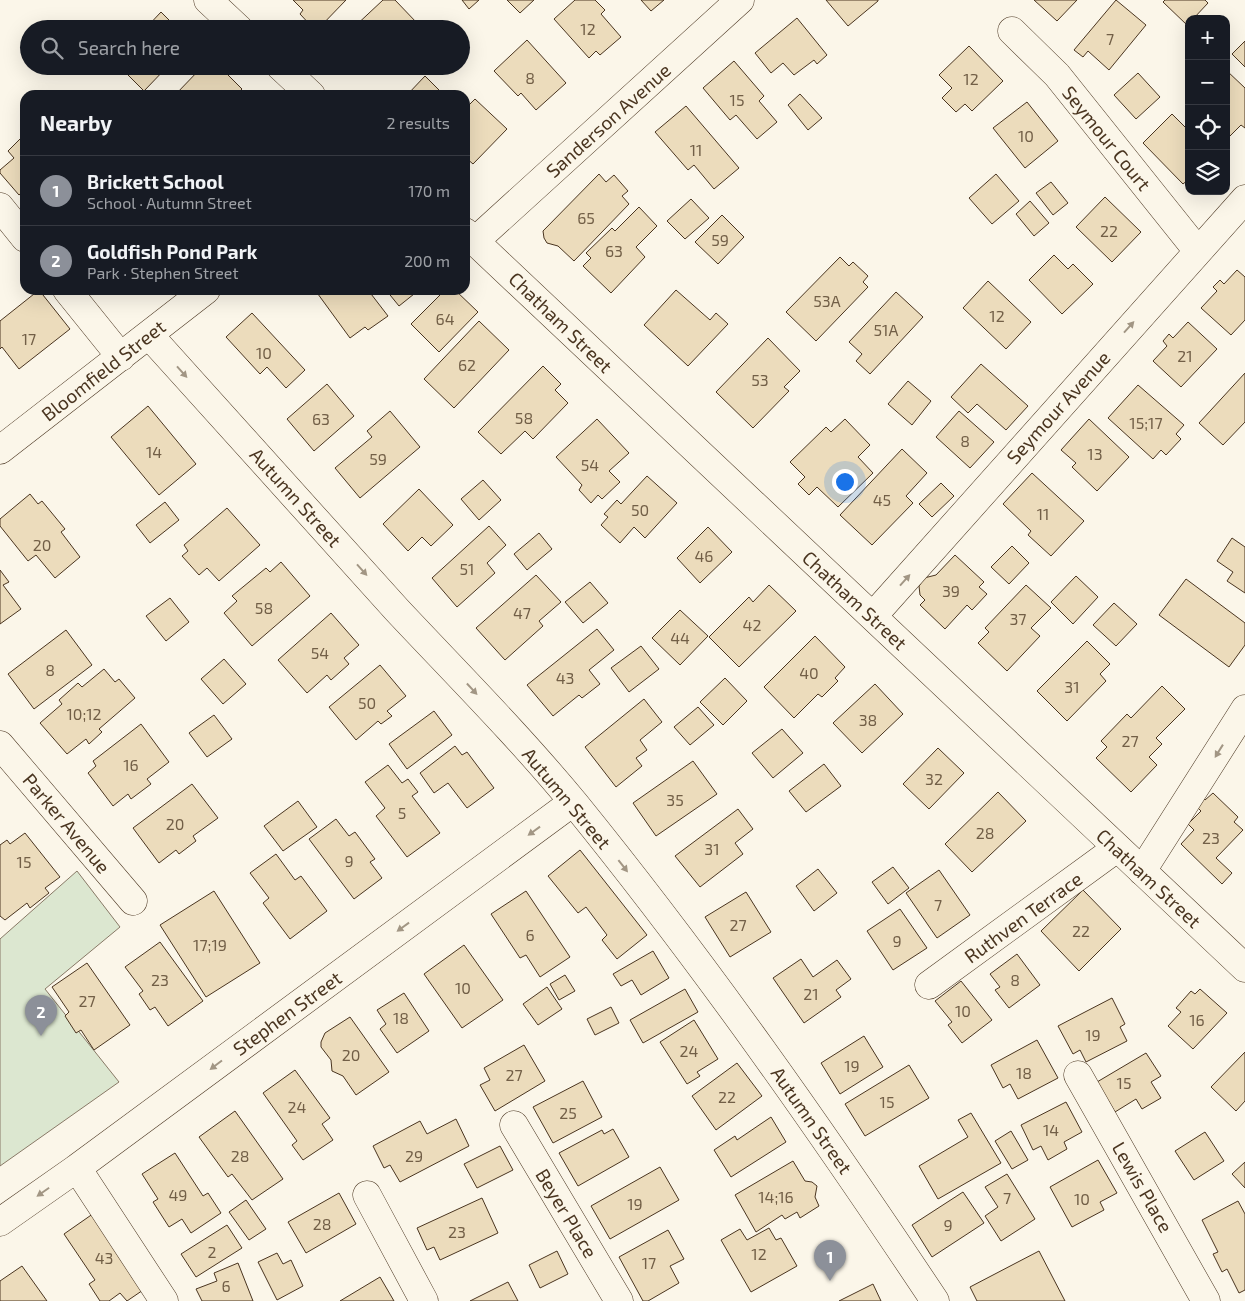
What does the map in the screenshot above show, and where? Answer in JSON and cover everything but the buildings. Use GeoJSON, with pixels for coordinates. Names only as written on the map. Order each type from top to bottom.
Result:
{"type":"FeatureCollection","features":[{"type":"Feature","properties":{"kind":"street","name":"Sanderson Avenue"},"geometry":{"type":"LineString","coordinates":[[470,236],[740,0]]}},
{"type":"Feature","properties":{"kind":"street"},"geometry":{"type":"LineString","coordinates":[[212,1],[230,20]]}},
{"type":"Feature","properties":{"kind":"street","name":"Seymour Court"},"geometry":{"type":"LineString","coordinates":[[1012,31],[1056,75],[1198,250]]}},
{"type":"Feature","properties":{"kind":"street"},"geometry":{"type":"LineString","coordinates":[[290,75],[306,90]]}},
{"type":"Feature","properties":{"kind":"street","name":"Seymour Avenue"},"geometry":{"type":"LineString","coordinates":[[873,616],[1245,199]]}},
{"type":"Feature","properties":{"kind":"street"},"geometry":{"type":"LineString","coordinates":[[0,207],[20,232]]}},
{"type":"Feature","properties":{"kind":"street","name":"Chatham Street"},"geometry":{"type":"LineString","coordinates":[[470,236],[1245,968]]}},
{"type":"Feature","properties":{"kind":"street"},"geometry":{"type":"LineString","coordinates":[[71,295],[121,357]]}},
{"type":"Feature","properties":{"kind":"street","name":"Bloomfield Street"},"geometry":{"type":"LineString","coordinates":[[0,450],[200,295]]}},
{"type":"Feature","properties":{"kind":"street","name":"Autumn Street"},"geometry":{"type":"LineString","coordinates":[[150,335],[573,802],[742,1020],[935,1301]]}},
{"type":"Feature","properties":{"kind":"street"},"geometry":{"type":"LineString","coordinates":[[1142,872],[1245,709]]}},
{"type":"Feature","properties":{"kind":"street","name":"Parker Avenue"},"geometry":{"type":"LineString","coordinates":[[0,745],[133,901]]}},
{"type":"Feature","properties":{"kind":"street","name":"Stephen Street"},"geometry":{"type":"LineString","coordinates":[[0,1222],[77,1168],[573,802]]}},
{"type":"Feature","properties":{"kind":"street","name":"Ruthven Terrace"},"geometry":{"type":"LineString","coordinates":[[929,985],[1117,848]]}},
{"type":"Feature","properties":{"kind":"street","name":"Lewis Place"},"geometry":{"type":"LineString","coordinates":[[1078,1075],[1206,1301]]}},
{"type":"Feature","properties":{"kind":"street","name":"Beyer Place"},"geometry":{"type":"LineString","coordinates":[[514,1126],[619,1301]]}},
{"type":"Feature","properties":{"kind":"street"},"geometry":{"type":"LineString","coordinates":[[77,1168],[164,1301]]}},
{"type":"Feature","properties":{"kind":"street"},"geometry":{"type":"LineString","coordinates":[[367,1195],[424,1301]]}},
{"type":"Feature","properties":{"kind":"green space"},"geometry":{"type":"Polygon","coordinates":[[[77,871],[120,927],[45,989],[119,1082],[0,1166],[0,939],[77,871]]]}},
{"type":"Feature","properties":{"kind":"place","name":"Goldfish Pond Park"},"geometry":{"type":"Point","coordinates":[41,1036]}},
{"type":"Feature","properties":{"kind":"place","name":"Brickett School"},"geometry":{"type":"Point","coordinates":[830,1281]}}]}
